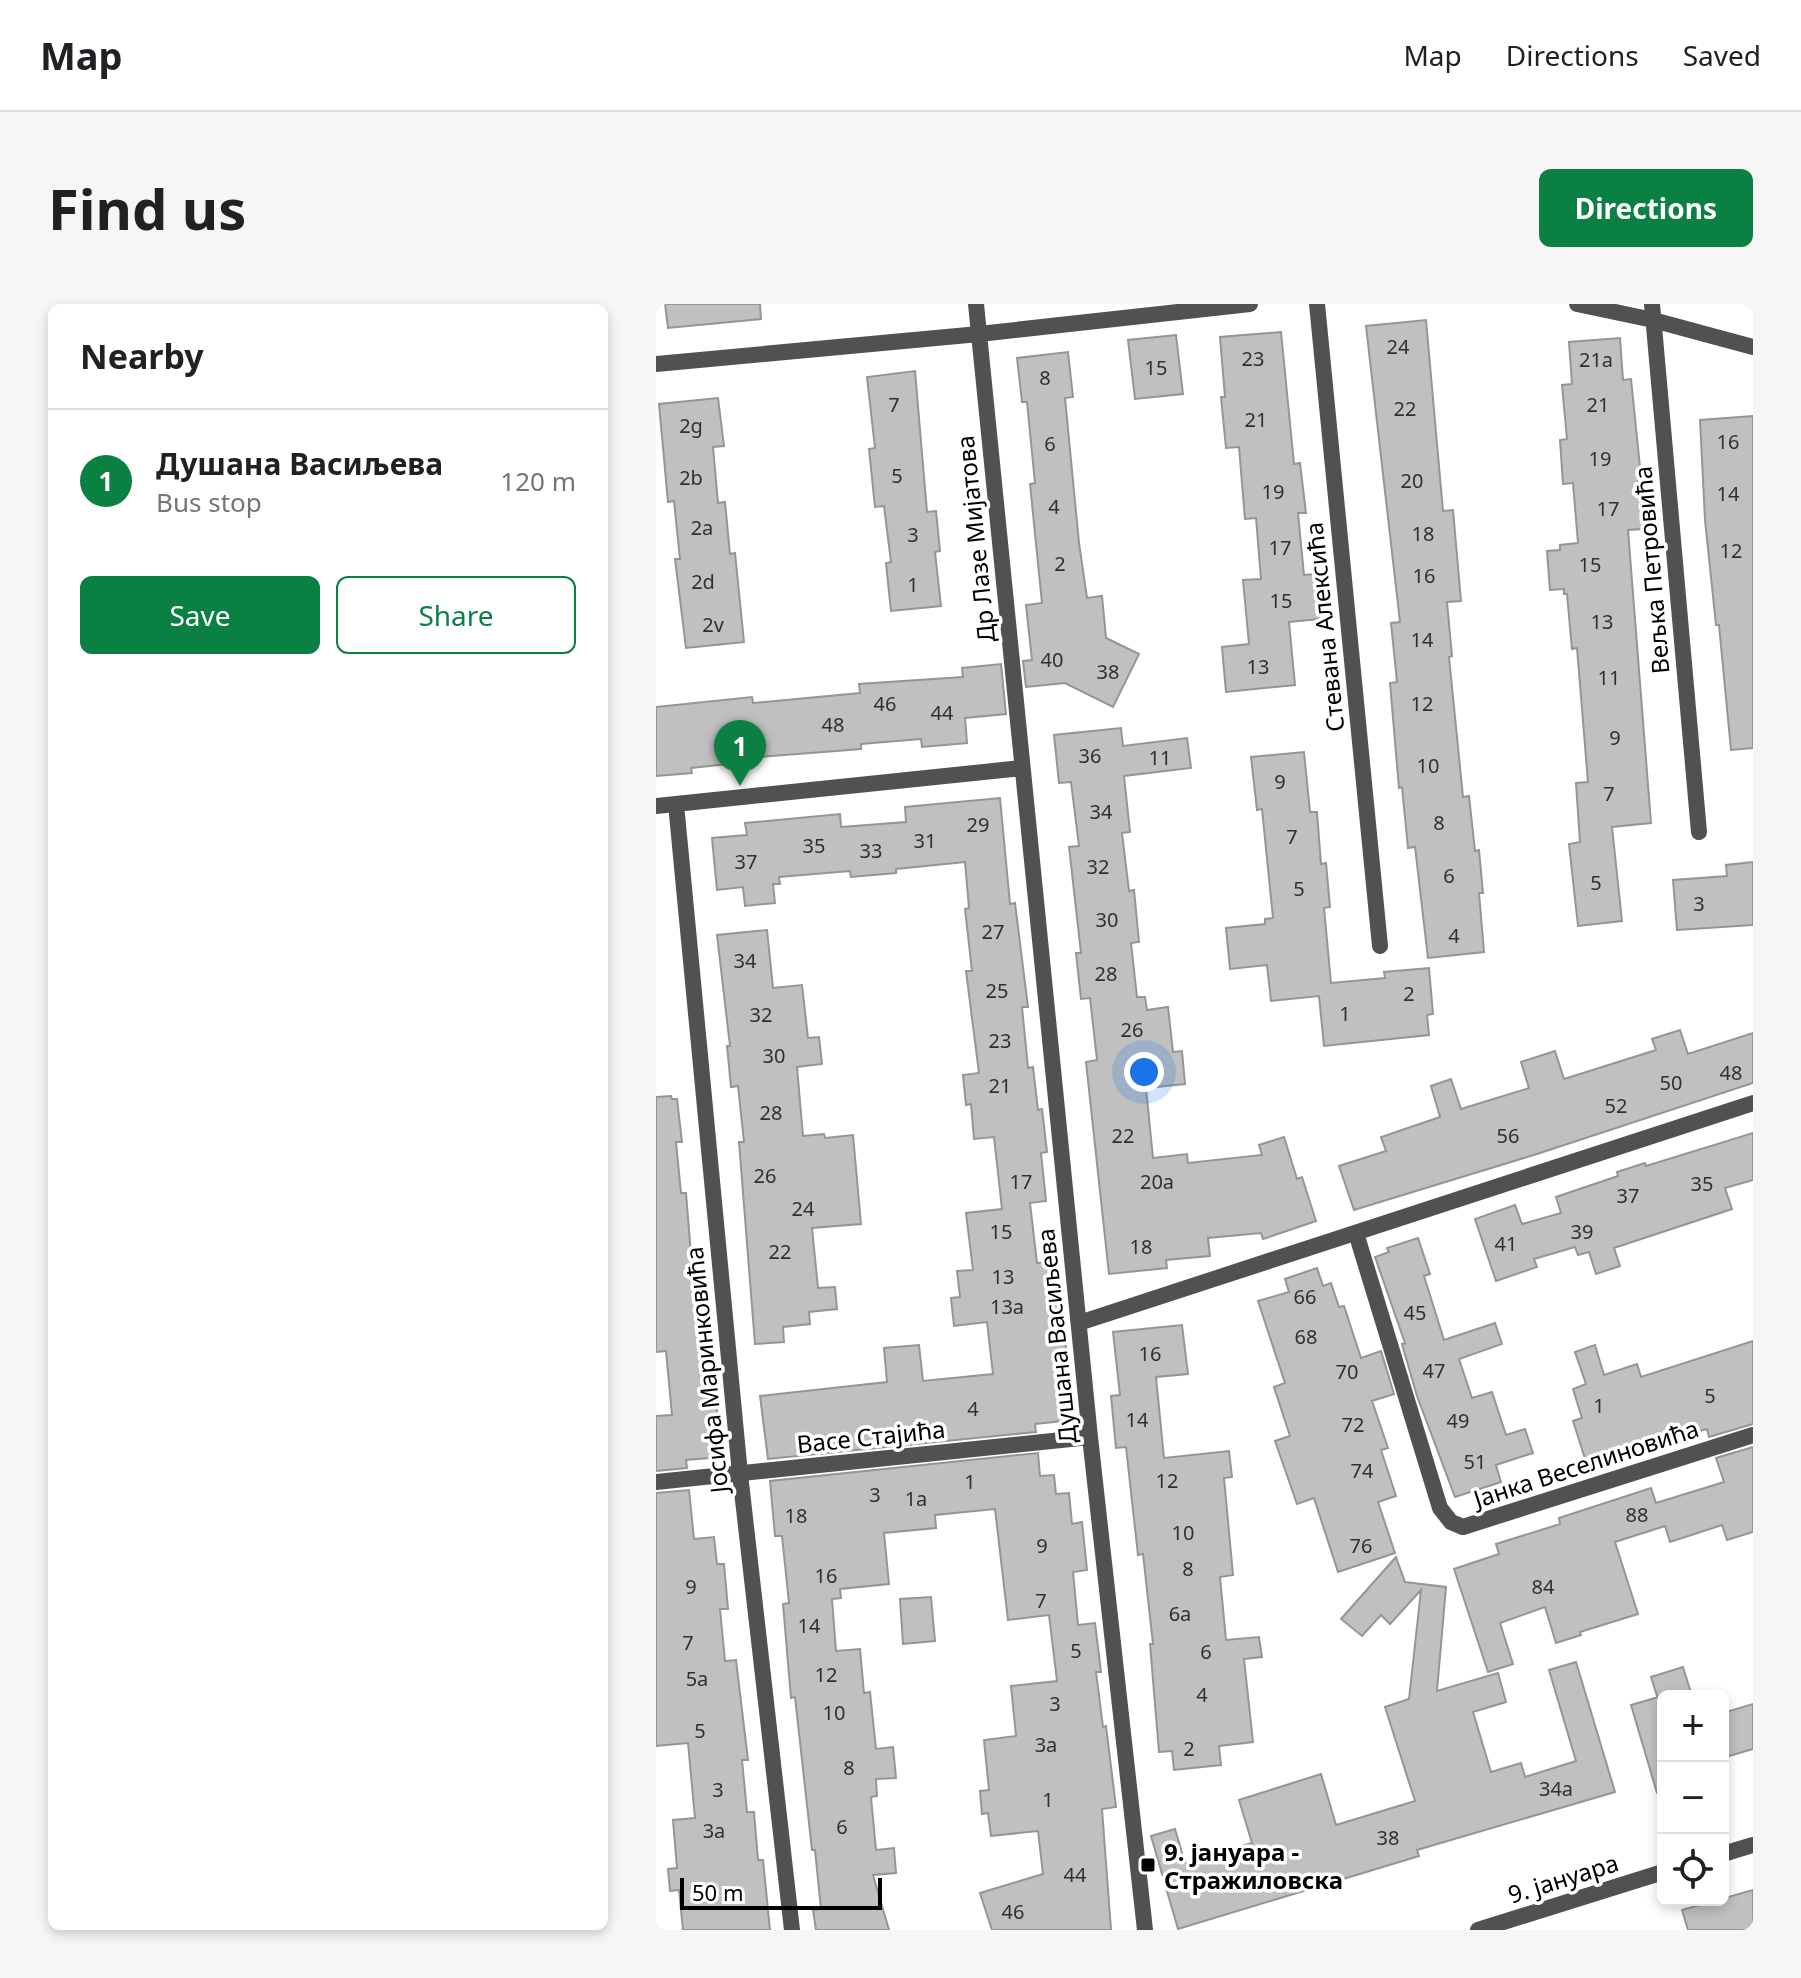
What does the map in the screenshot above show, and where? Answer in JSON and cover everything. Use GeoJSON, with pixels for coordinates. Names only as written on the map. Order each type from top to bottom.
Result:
{"type":"FeatureCollection","features":[{"type":"Feature","properties":{"kind":"street","name":"Др Лазе Мијатова"},"geometry":{"type":"LineString","coordinates":[[976,304],[1022,768]]}},
{"type":"Feature","properties":{"kind":"street"},"geometry":{"type":"LineString","coordinates":[[656,364],[979,334],[1250,304]]}},
{"type":"Feature","properties":{"kind":"street","name":"Стевана Алексића"},"geometry":{"type":"LineString","coordinates":[[1317,304],[1380,946]]}},
{"type":"Feature","properties":{"kind":"street"},"geometry":{"type":"LineString","coordinates":[[1577,304],[1653,312],[1753,347]]}},
{"type":"Feature","properties":{"kind":"street","name":"Вељка Петровића"},"geometry":{"type":"LineString","coordinates":[[1653,312],[1699,832]]}},
{"type":"Feature","properties":{"kind":"street"},"geometry":{"type":"LineString","coordinates":[[656,806],[1022,768]]}},
{"type":"Feature","properties":{"kind":"street","name":"Душана Васиљева"},"geometry":{"type":"LineString","coordinates":[[1022,768],[1090,1437],[1145,1930]]}},
{"type":"Feature","properties":{"kind":"street","name":"Јосифа Маринковића"},"geometry":{"type":"LineString","coordinates":[[676,804],[740,1474],[792,1930]]}},
{"type":"Feature","properties":{"kind":"street"},"geometry":{"type":"LineString","coordinates":[[1079,1323],[1753,1103]]}},
{"type":"Feature","properties":{"kind":"street","name":"Јанка Веселиновића"},"geometry":{"type":"LineString","coordinates":[[1356,1233],[1440,1508],[1451,1522],[1463,1527],[1753,1435]]}},
{"type":"Feature","properties":{"kind":"street","name":"Васе Стајића"},"geometry":{"type":"LineString","coordinates":[[656,1482],[1090,1437]]}},
{"type":"Feature","properties":{"kind":"street"},"geometry":{"type":"LineString","coordinates":[[1729,1852],[1753,1845]]}},
{"type":"Feature","properties":{"kind":"street","name":"9. јануара"},"geometry":{"type":"LineString","coordinates":[[1478,1930],[1657,1874]]}},
{"type":"Feature","properties":{"kind":"building"},"geometry":{"type":"Polygon","coordinates":[[[665,304],[760,304],[761,319],[668,328],[665,304]]]}},
{"type":"Feature","properties":{"kind":"building"},"geometry":{"type":"Polygon","coordinates":[[[1426,320],[1443,511],[1453,510],[1461,601],[1447,602],[1452,656],[1449,657],[1463,797],[1469,796],[1475,851],[1479,850],[1484,952],[1428,958],[1415,847],[1408,848],[1402,787],[1399,788],[1390,683],[1397,682],[1391,623],[1400,622],[1366,326],[1426,320]]]}},
{"type":"Feature","properties":{"kind":"building"},"geometry":{"type":"Polygon","coordinates":[[[1281,332],[1294,464],[1300,463],[1306,513],[1298,513],[1304,575],[1314,574],[1319,619],[1289,622],[1295,685],[1226,692],[1222,647],[1249,644],[1243,580],[1261,579],[1256,518],[1245,519],[1239,447],[1226,448],[1220,337],[1281,332]]]}},
{"type":"Feature","properties":{"kind":"building"},"geometry":{"type":"Polygon","coordinates":[[[1176,335],[1183,394],[1135,399],[1128,340],[1176,335]]]}},
{"type":"Feature","properties":{"kind":"building"},"geometry":{"type":"Polygon","coordinates":[[[1620,338],[1623,380],[1631,379],[1641,477],[1638,478],[1643,529],[1628,530],[1651,823],[1612,827],[1622,921],[1578,926],[1569,844],[1580,842],[1576,783],[1588,782],[1577,648],[1572,649],[1567,594],[1564,594],[1564,589],[1550,590],[1547,551],[1560,550],[1560,545],[1578,543],[1573,483],[1563,484],[1560,440],[1567,439],[1562,385],[1572,384],[1569,342],[1620,338]]]}},
{"type":"Feature","properties":{"kind":"building"},"geometry":{"type":"Polygon","coordinates":[[[1068,352],[1073,397],[1065,398],[1087,598],[1102,596],[1106,638],[1139,654],[1113,707],[1065,683],[1026,687],[1023,661],[1032,660],[1026,605],[1042,603],[1030,484],[1035,483],[1027,402],[1022,402],[1017,358],[1068,352]]]}},
{"type":"Feature","properties":{"kind":"building"},"geometry":{"type":"Polygon","coordinates":[[[915,371],[927,512],[936,511],[940,551],[935,552],[941,606],[891,611],[886,563],[891,562],[884,506],[875,507],[869,449],[875,448],[867,377],[915,371]]]}},
{"type":"Feature","properties":{"kind":"building"},"geometry":{"type":"Polygon","coordinates":[[[718,398],[724,446],[713,447],[718,503],[725,502],[730,554],[735,553],[744,642],[686,648],[675,559],[680,559],[674,501],[668,502],[659,404],[718,398]]]}},
{"type":"Feature","properties":{"kind":"building"},"geometry":{"type":"Polygon","coordinates":[[[1753,416],[1753,748],[1731,750],[1705,520],[1700,420],[1753,416]]]}},
{"type":"Feature","properties":{"kind":"building"},"geometry":{"type":"Polygon","coordinates":[[[1001,664],[1006,714],[965,718],[967,743],[922,747],[921,739],[861,744],[861,749],[758,757],[758,761],[691,768],[692,773],[656,776],[656,707],[752,697],[753,703],[860,693],[859,684],[963,677],[962,668],[1001,664]]]}},
{"type":"Feature","properties":{"kind":"building"},"geometry":{"type":"Polygon","coordinates":[[[1121,728],[1123,746],[1187,738],[1191,768],[1124,776],[1130,832],[1122,833],[1129,891],[1134,890],[1139,942],[1131,943],[1137,997],[1145,997],[1147,1010],[1168,1007],[1173,1052],[1182,1051],[1185,1084],[1146,1088],[1153,1158],[1187,1154],[1188,1163],[1262,1155],[1259,1145],[1284,1137],[1297,1179],[1302,1177],[1316,1221],[1263,1239],[1261,1233],[1208,1238],[1210,1256],[1166,1260],[1167,1268],[1109,1274],[1086,1062],[1097,1060],[1090,998],[1081,999],[1076,953],[1081,953],[1069,847],[1079,846],[1071,782],[1059,783],[1054,735],[1121,728]]]}},
{"type":"Feature","properties":{"kind":"building"},"geometry":{"type":"Polygon","coordinates":[[[1304,752],[1310,812],[1317,812],[1321,864],[1326,863],[1330,907],[1324,908],[1331,983],[1385,978],[1384,972],[1429,968],[1433,1014],[1427,1015],[1429,1035],[1324,1046],[1319,996],[1271,1001],[1267,965],[1230,969],[1226,928],[1265,924],[1265,919],[1273,918],[1262,809],[1257,810],[1251,757],[1304,752]]]}},
{"type":"Feature","properties":{"kind":"building"},"geometry":{"type":"Polygon","coordinates":[[[1000,798],[1010,904],[1015,903],[1028,1007],[1022,1007],[1028,1068],[1033,1067],[1047,1152],[1041,1153],[1046,1201],[1030,1203],[1037,1263],[1048,1262],[1051,1288],[1060,1287],[1073,1420],[1035,1424],[1036,1432],[768,1459],[760,1396],[887,1382],[884,1348],[919,1345],[923,1381],[993,1374],[987,1322],[954,1326],[951,1298],[960,1297],[957,1271],[973,1270],[966,1213],[1002,1209],[994,1137],[974,1139],[971,1104],[966,1105],[963,1075],[979,1073],[966,971],[972,971],[965,909],[969,908],[965,862],[851,877],[850,871],[779,877],[780,884],[773,884],[775,903],[745,906],[743,887],[717,890],[712,838],[747,835],[745,823],[840,814],[841,827],[906,822],[905,807],[1000,798]]]}},
{"type":"Feature","properties":{"kind":"building"},"geometry":{"type":"Polygon","coordinates":[[[1753,862],[1753,925],[1677,930],[1673,880],[1727,876],[1726,865],[1753,862]]]}},
{"type":"Feature","properties":{"kind":"building"},"geometry":{"type":"Polygon","coordinates":[[[767,930],[773,988],[802,985],[808,1038],[819,1037],[822,1064],[797,1067],[803,1136],[824,1134],[825,1138],[853,1135],[861,1224],[812,1228],[818,1288],[835,1287],[837,1309],[809,1312],[810,1324],[783,1327],[784,1342],[755,1344],[739,1142],[744,1142],[738,1086],[731,1087],[727,1046],[730,1046],[717,935],[767,930]]]}},
{"type":"Feature","properties":{"kind":"building"},"geometry":{"type":"Polygon","coordinates":[[[1680,1030],[1688,1054],[1753,1033],[1753,1083],[1354,1210],[1339,1166],[1386,1151],[1381,1137],[1440,1117],[1431,1086],[1451,1079],[1461,1109],[1529,1088],[1521,1062],[1555,1051],[1564,1079],[1656,1050],[1652,1039],[1680,1030]]]}},
{"type":"Feature","properties":{"kind":"building"},"geometry":{"type":"Polygon","coordinates":[[[671,1096],[677,1099],[682,1142],[676,1142],[681,1193],[686,1193],[694,1292],[699,1291],[705,1356],[712,1356],[721,1457],[686,1460],[687,1468],[656,1471],[656,1416],[672,1415],[666,1351],[656,1352],[656,1097],[671,1096]]]}},
{"type":"Feature","properties":{"kind":"building"},"geometry":{"type":"Polygon","coordinates":[[[1753,1133],[1753,1180],[1725,1188],[1732,1209],[1614,1248],[1620,1266],[1596,1274],[1589,1252],[1578,1255],[1575,1247],[1534,1259],[1537,1267],[1496,1281],[1475,1219],[1515,1205],[1522,1224],[1561,1213],[1556,1197],[1618,1176],[1617,1172],[1753,1133]]]}},
{"type":"Feature","properties":{"kind":"building"},"geometry":{"type":"Polygon","coordinates":[[[1418,1238],[1430,1274],[1424,1276],[1444,1340],[1495,1323],[1502,1344],[1459,1359],[1472,1398],[1492,1392],[1506,1435],[1525,1429],[1533,1453],[1496,1465],[1501,1482],[1455,1497],[1417,1396],[1402,1344],[1405,1343],[1375,1257],[1389,1252],[1387,1248],[1418,1238]]]}},
{"type":"Feature","properties":{"kind":"building"},"geometry":{"type":"Polygon","coordinates":[[[1317,1268],[1323,1286],[1331,1283],[1339,1307],[1344,1306],[1361,1358],[1381,1351],[1394,1394],[1372,1401],[1388,1448],[1381,1450],[1396,1496],[1378,1502],[1395,1553],[1338,1572],[1314,1498],[1297,1504],[1275,1441],[1290,1436],[1274,1387],[1285,1383],[1258,1301],[1289,1292],[1285,1279],[1317,1268]]]}},
{"type":"Feature","properties":{"kind":"building"},"geometry":{"type":"Polygon","coordinates":[[[1182,1325],[1188,1374],[1156,1377],[1164,1458],[1229,1451],[1232,1477],[1224,1478],[1233,1575],[1220,1577],[1226,1640],[1259,1637],[1262,1657],[1244,1659],[1253,1742],[1219,1746],[1221,1765],[1174,1770],[1172,1751],[1159,1752],[1150,1644],[1153,1644],[1143,1554],[1138,1555],[1126,1447],[1116,1448],[1111,1396],[1120,1395],[1113,1332],[1182,1325]]]}},
{"type":"Feature","properties":{"kind":"building"},"geometry":{"type":"Polygon","coordinates":[[[1753,1341],[1753,1424],[1709,1437],[1707,1429],[1696,1432],[1694,1428],[1587,1465],[1573,1421],[1582,1418],[1573,1389],[1586,1384],[1575,1352],[1595,1345],[1604,1375],[1637,1364],[1641,1377],[1753,1341]]]}},
{"type":"Feature","properties":{"kind":"building"},"geometry":{"type":"Polygon","coordinates":[[[1753,1447],[1753,1532],[1727,1540],[1722,1525],[1670,1542],[1665,1526],[1615,1542],[1638,1614],[1556,1643],[1545,1607],[1500,1623],[1513,1664],[1488,1672],[1454,1569],[1499,1554],[1496,1544],[1560,1524],[1559,1518],[1651,1488],[1656,1503],[1724,1482],[1716,1458],[1753,1447]]]}},
{"type":"Feature","properties":{"kind":"building"},"geometry":{"type":"Polygon","coordinates":[[[1038,1453],[1040,1476],[1054,1475],[1056,1494],[1069,1493],[1072,1524],[1082,1522],[1087,1570],[1073,1572],[1078,1625],[1095,1623],[1101,1672],[1096,1672],[1116,1807],[1102,1809],[1111,1930],[992,1930],[980,1893],[1043,1874],[1038,1831],[991,1836],[988,1813],[982,1814],[980,1791],[989,1790],[984,1740],[1016,1736],[1011,1686],[1057,1681],[1049,1615],[1008,1620],[995,1509],[935,1515],[936,1528],[884,1533],[889,1584],[840,1589],[841,1598],[832,1599],[836,1651],[860,1649],[864,1693],[870,1692],[876,1749],[893,1747],[896,1778],[876,1779],[877,1796],[871,1797],[876,1850],[894,1848],[896,1873],[873,1875],[889,1930],[816,1930],[813,1910],[821,1909],[815,1850],[812,1850],[795,1697],[791,1698],[783,1604],[789,1603],[782,1536],[775,1536],[770,1481],[1038,1453]]]}},
{"type":"Feature","properties":{"kind":"building"},"geometry":{"type":"Polygon","coordinates":[[[689,1490],[694,1539],[714,1537],[717,1564],[724,1564],[728,1609],[720,1609],[725,1661],[736,1660],[748,1760],[742,1760],[747,1812],[754,1812],[758,1860],[763,1860],[770,1930],[683,1930],[679,1890],[670,1891],[668,1869],[677,1868],[673,1820],[695,1818],[688,1743],[656,1746],[656,1493],[689,1490]]]}},
{"type":"Feature","properties":{"kind":"building"},"geometry":{"type":"Polygon","coordinates":[[[1396,1557],[1405,1582],[1446,1587],[1437,1691],[1498,1673],[1506,1702],[1473,1712],[1491,1772],[1521,1763],[1525,1777],[1576,1761],[1549,1670],[1576,1662],[1615,1792],[1417,1850],[1419,1856],[1178,1929],[1151,1836],[1175,1829],[1185,1863],[1252,1843],[1239,1800],[1321,1774],[1336,1825],[1415,1801],[1385,1707],[1409,1699],[1421,1590],[1390,1624],[1381,1615],[1362,1636],[1341,1619],[1396,1557]]]}},
{"type":"Feature","properties":{"kind":"building"},"geometry":{"type":"Polygon","coordinates":[[[931,1597],[935,1641],[903,1644],[900,1599],[931,1597]]]}},
{"type":"Feature","properties":{"kind":"building"},"geometry":{"type":"Polygon","coordinates":[[[1683,1667],[1690,1690],[1657,1690],[1657,1696],[1651,1677],[1683,1667]]]}},
{"type":"Feature","properties":{"kind":"building"},"geometry":{"type":"Polygon","coordinates":[[[1657,1697],[1657,1793],[1631,1705],[1657,1697]]]}},
{"type":"Feature","properties":{"kind":"building"},"geometry":{"type":"Polygon","coordinates":[[[1753,1704],[1753,1749],[1729,1756],[1729,1711],[1753,1704]]]}},
{"type":"Feature","properties":{"kind":"building"},"geometry":{"type":"Polygon","coordinates":[[[1753,1890],[1753,1930],[1688,1930],[1682,1910],[1696,1906],[1729,1906],[1729,1897],[1753,1890]]]}},
{"type":"Feature","properties":{"kind":"place","name":"Душана Васиљева"},"geometry":{"type":"Point","coordinates":[740,786]}},
{"type":"Feature","properties":{"kind":"place","name":"9. јануара - Стражиловска"},"geometry":{"type":"Point","coordinates":[1148,1865]}}]}
